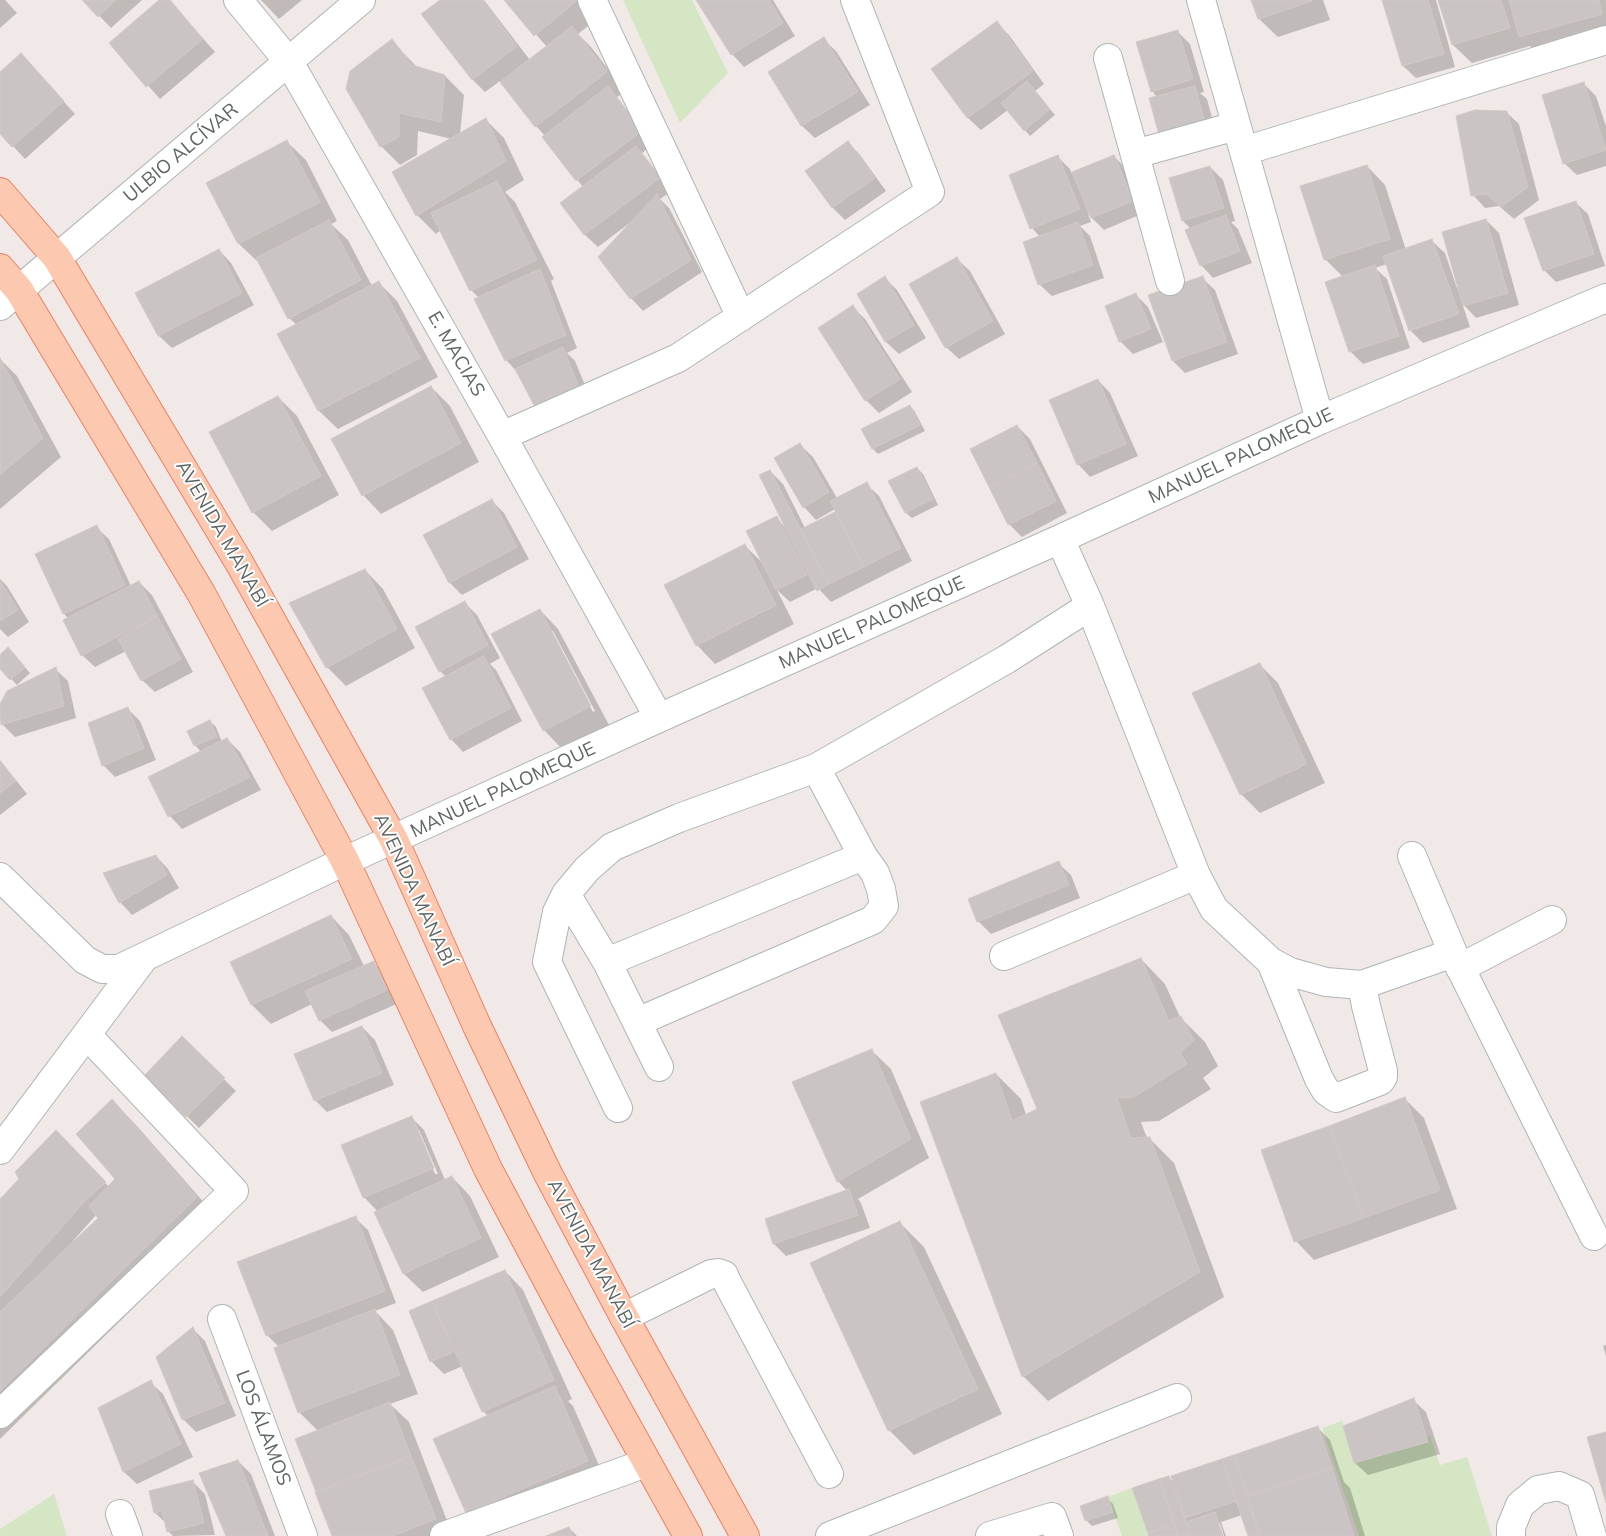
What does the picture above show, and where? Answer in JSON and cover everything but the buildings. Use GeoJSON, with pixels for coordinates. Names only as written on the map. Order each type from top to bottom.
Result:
{"type":"FeatureCollection","features":[{"type":"Feature","properties":{"kind":"main road","name":"AVENIDA MANABÍ"},"geometry":{"type":"LineString","coordinates":[[0,192],[57,258],[240,564],[394,840],[477,1026],[548,1174],[624,1317],[745,1536]]}},
{"type":"Feature","properties":{"kind":"main road"},"geometry":{"type":"LineString","coordinates":[[0,268],[10,298],[200,593],[345,861],[488,1169],[646,1463],[688,1536]]}},
{"type":"Feature","properties":{"kind":"street","name":"E. MACIAS"},"geometry":{"type":"LineString","coordinates":[[238,0],[289,62],[502,436],[659,718]]}},
{"type":"Feature","properties":{"kind":"street","name":"ULBIO ALCÍVAR"},"geometry":{"type":"LineString","coordinates":[[10,298],[361,0]]}},
{"type":"Feature","properties":{"kind":"street"},"geometry":{"type":"LineString","coordinates":[[592,0],[741,316]]}},
{"type":"Feature","properties":{"kind":"street"},"geometry":{"type":"LineString","coordinates":[[502,436],[678,358],[930,192],[855,0]]}},
{"type":"Feature","properties":{"kind":"street"},"geometry":{"type":"LineString","coordinates":[[1201,0],[1320,420]]}},
{"type":"Feature","properties":{"kind":"street"},"geometry":{"type":"LineString","coordinates":[[1135,154],[1240,139],[1606,40]]}},
{"type":"Feature","properties":{"kind":"street"},"geometry":{"type":"LineString","coordinates":[[1108,58],[1170,281]]}},
{"type":"Feature","properties":{"kind":"street","name":"MANUEL PALOMEQUE"},"geometry":{"type":"LineString","coordinates":[[0,877],[85,960],[102,969],[119,969],[345,861],[659,718],[1060,539],[1320,420],[1606,298]]}},
{"type":"Feature","properties":{"kind":"street"},"geometry":{"type":"LineString","coordinates":[[1060,539],[1090,606],[1196,875],[1214,909],[1271,962],[1290,972],[1326,982],[1362,985],[1457,960],[1552,920]]}},
{"type":"Feature","properties":{"kind":"street"},"geometry":{"type":"LineString","coordinates":[[618,1108],[547,962],[557,912],[566,894],[587,869],[612,847],[679,818],[816,768],[1007,659],[1090,606]]}},
{"type":"Feature","properties":{"kind":"street"},"geometry":{"type":"LineString","coordinates":[[637,1022],[873,920],[884,906],[875,873],[863,856],[816,768]]}},
{"type":"Feature","properties":{"kind":"street"},"geometry":{"type":"LineString","coordinates":[[607,962],[863,856]]}},
{"type":"Feature","properties":{"kind":"street"},"geometry":{"type":"LineString","coordinates":[[1412,856],[1457,960],[1594,1236]]}},
{"type":"Feature","properties":{"kind":"street"},"geometry":{"type":"LineString","coordinates":[[1004,956],[1196,875]]}},
{"type":"Feature","properties":{"kind":"street"},"geometry":{"type":"LineString","coordinates":[[566,894],[607,962],[659,1067]]}},
{"type":"Feature","properties":{"kind":"street"},"geometry":{"type":"LineString","coordinates":[[0,1150],[143,959]]}},
{"type":"Feature","properties":{"kind":"street"},"geometry":{"type":"LineString","coordinates":[[1271,962],[1319,1079],[1326,1091],[1336,1098],[1380,1082],[1383,1077],[1384,1071],[1362,985]]}},
{"type":"Feature","properties":{"kind":"street"},"geometry":{"type":"LineString","coordinates":[[0,1414],[234,1191],[87,1035]]}},
{"type":"Feature","properties":{"kind":"street"},"geometry":{"type":"LineString","coordinates":[[624,1317],[711,1274],[718,1273],[724,1275],[829,1474]]}},
{"type":"Feature","properties":{"kind":"street","name":"LOS ÁLAMOS"},"geometry":{"type":"LineString","coordinates":[[222,1319],[303,1536]]}},
{"type":"Feature","properties":{"kind":"street"},"geometry":{"type":"LineString","coordinates":[[830,1536],[1177,1398]]}},
{"type":"Feature","properties":{"kind":"street"},"geometry":{"type":"LineString","coordinates":[[444,1536],[646,1463]]}},
{"type":"Feature","properties":{"kind":"street"},"geometry":{"type":"LineString","coordinates":[[1511,1536],[1511,1527],[1520,1505],[1538,1490],[1559,1486],[1580,1495],[1592,1536]]}},
{"type":"Feature","properties":{"kind":"street"},"geometry":{"type":"LineString","coordinates":[[990,1536],[1052,1517],[1059,1536]]}},
{"type":"Feature","properties":{"kind":"green space"},"geometry":{"type":"Polygon","coordinates":[[[623,0],[692,0],[728,73],[680,123],[623,0]]]}},
{"type":"Feature","properties":{"kind":"green space"},"geometry":{"type":"Polygon","coordinates":[[[1342,1421],[1356,1462],[1430,1436],[1440,1465],[1467,1457],[1492,1536],[1359,1536],[1322,1428],[1342,1421]]]}},
{"type":"Feature","properties":{"kind":"green space"},"geometry":{"type":"Polygon","coordinates":[[[1132,1488],[1149,1536],[1122,1536],[1108,1497],[1132,1488]]]}},
{"type":"Feature","properties":{"kind":"green space"},"geometry":{"type":"Polygon","coordinates":[[[54,1494],[67,1536],[0,1536],[0,1529],[54,1494]]]}}]}
